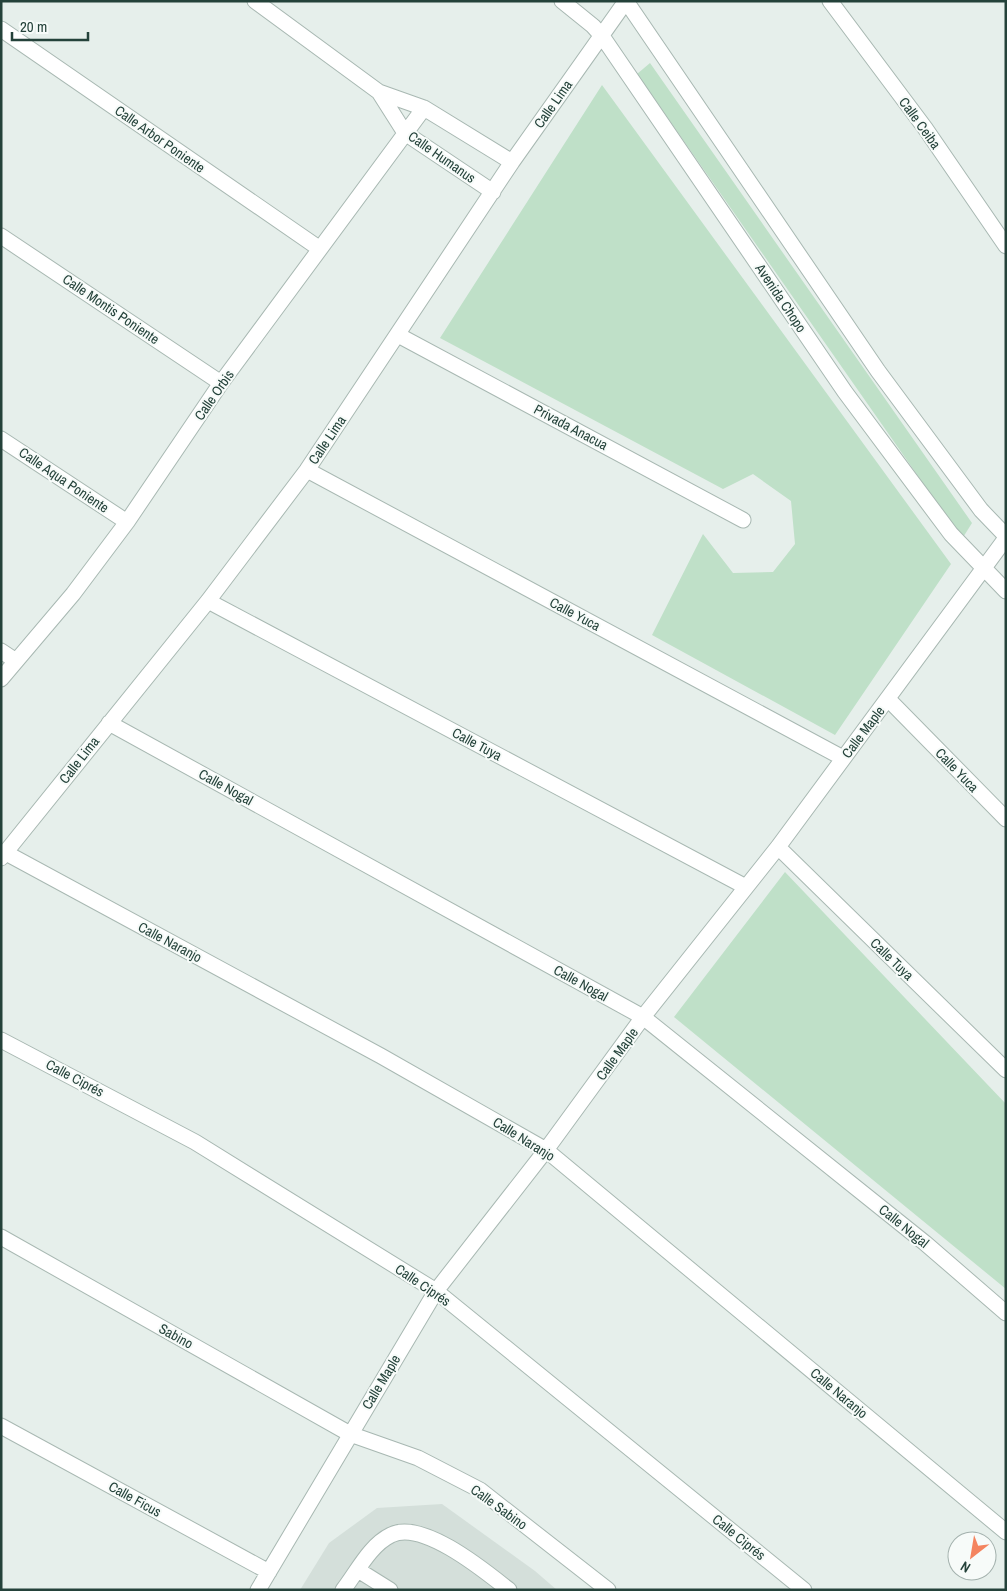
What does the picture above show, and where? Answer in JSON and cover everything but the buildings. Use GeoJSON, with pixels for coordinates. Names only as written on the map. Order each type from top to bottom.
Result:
{"type":"FeatureCollection","features":[{"type":"Feature","properties":{"kind":"street","name":"Calle Humanus"},"geometry":{"type":"LineString","coordinates":[[255,1],[379,92],[424,108],[512,162]]}},
{"type":"Feature","properties":{"kind":"street","name":"Avenida Chopo"},"geometry":{"type":"LineString","coordinates":[[562,1],[593,26],[602,36],[845,392],[951,534],[982,568],[1006,590]]}},
{"type":"Feature","properties":{"kind":"street","name":"Calle Lima"},"geometry":{"type":"LineString","coordinates":[[4,856],[208,601],[307,470],[512,162],[626,1]]}},
{"type":"Feature","properties":{"kind":"street"},"geometry":{"type":"LineString","coordinates":[[626,1],[878,371],[981,510],[1006,537]]}},
{"type":"Feature","properties":{"kind":"street","name":"Calle Ceiba"},"geometry":{"type":"LineString","coordinates":[[830,1],[925,128],[1006,246]]}},
{"type":"Feature","properties":{"kind":"street","name":"Calle Arbor Poniente"},"geometry":{"type":"LineString","coordinates":[[1,29],[320,249]]}},
{"type":"Feature","properties":{"kind":"street","name":"Calle Humanus"},"geometry":{"type":"LineString","coordinates":[[379,92],[405,133],[493,192]]}},
{"type":"Feature","properties":{"kind":"street","name":"Calle Orbis"},"geometry":{"type":"LineString","coordinates":[[1,679],[74,594],[127,522],[222,383],[424,108]]}},
{"type":"Feature","properties":{"kind":"street","name":"Calle Montis Poniente"},"geometry":{"type":"LineString","coordinates":[[1,236],[222,383]]}},
{"type":"Feature","properties":{"kind":"street","name":"Privada Anacua"},"geometry":{"type":"LineString","coordinates":[[398,335],[743,520]]}},
{"type":"Feature","properties":{"kind":"street","name":"Calle Aqua Poniente"},"geometry":{"type":"LineString","coordinates":[[1,438],[127,522]]}},
{"type":"Feature","properties":{"kind":"street","name":"Calle Yuca"},"geometry":{"type":"LineString","coordinates":[[307,470],[843,758]]}},
{"type":"Feature","properties":{"kind":"street","name":"Calle Maple"},"geometry":{"type":"LineString","coordinates":[[258,1590],[436,1291],[546,1150],[643,1017],[778,847],[1006,537]]}},
{"type":"Feature","properties":{"kind":"street","name":"Calle Tuya"},"geometry":{"type":"LineString","coordinates":[[208,601],[746,887]]}},
{"type":"Feature","properties":{"kind":"street"},"geometry":{"type":"LineString","coordinates":[[1,651],[16,661]]}},
{"type":"Feature","properties":{"kind":"street","name":"Calle Yuca"},"geometry":{"type":"LineString","coordinates":[[888,699],[1006,819]]}},
{"type":"Feature","properties":{"kind":"street","name":"Calle Nogal"},"geometry":{"type":"LineString","coordinates":[[109,723],[643,1017],[926,1243],[1006,1313]]}},
{"type":"Feature","properties":{"kind":"street","name":"Calle Tuya"},"geometry":{"type":"LineString","coordinates":[[778,847],[1006,1070]]}},
{"type":"Feature","properties":{"kind":"street","name":"Calle Naranjo"},"geometry":{"type":"LineString","coordinates":[[4,856],[381,1056],[546,1150],[1006,1532]]}},
{"type":"Feature","properties":{"kind":"street","name":"Calle Ciprés"},"geometry":{"type":"LineString","coordinates":[[1,1040],[195,1142],[436,1291],[804,1590]]}},
{"type":"Feature","properties":{"kind":"street","name":"Sabino"},"geometry":{"type":"LineString","coordinates":[[1,1237],[350,1434]]}},
{"type":"Feature","properties":{"kind":"street","name":"Calle Ficus"},"geometry":{"type":"LineString","coordinates":[[1,1426],[269,1572]]}},
{"type":"Feature","properties":{"kind":"street","name":"Calle Sabino"},"geometry":{"type":"LineString","coordinates":[[350,1434],[418,1458],[480,1490],[608,1590]]}},
{"type":"Feature","properties":{"kind":"street"},"geometry":{"type":"LineString","coordinates":[[343,1590],[377,1546],[391,1535],[406,1531],[423,1534],[440,1542],[509,1590]]}},
{"type":"Feature","properties":{"kind":"street"},"geometry":{"type":"LineString","coordinates":[[358,1570],[390,1590]]}},
{"type":"Feature","properties":{"kind":"shaded area"},"geometry":{"type":"Polygon","coordinates":[[[442,1504],[535,1571],[557,1590],[300,1590],[329,1543],[377,1508],[442,1504]]]}},
{"type":"Feature","properties":{"kind":"green space"},"geometry":{"type":"Polygon","coordinates":[[[650,63],[972,523],[962,539],[637,74],[650,63]]]}},
{"type":"Feature","properties":{"kind":"green space"},"geometry":{"type":"Polygon","coordinates":[[[602,85],[951,564],[835,735],[652,635],[703,534],[733,573],[773,572],[795,544],[791,501],[753,474],[723,489],[440,338],[602,85]]]}},
{"type":"Feature","properties":{"kind":"green space"},"geometry":{"type":"Polygon","coordinates":[[[785,872],[1006,1104],[1006,1289],[674,1017],[785,872]]]}}]}
